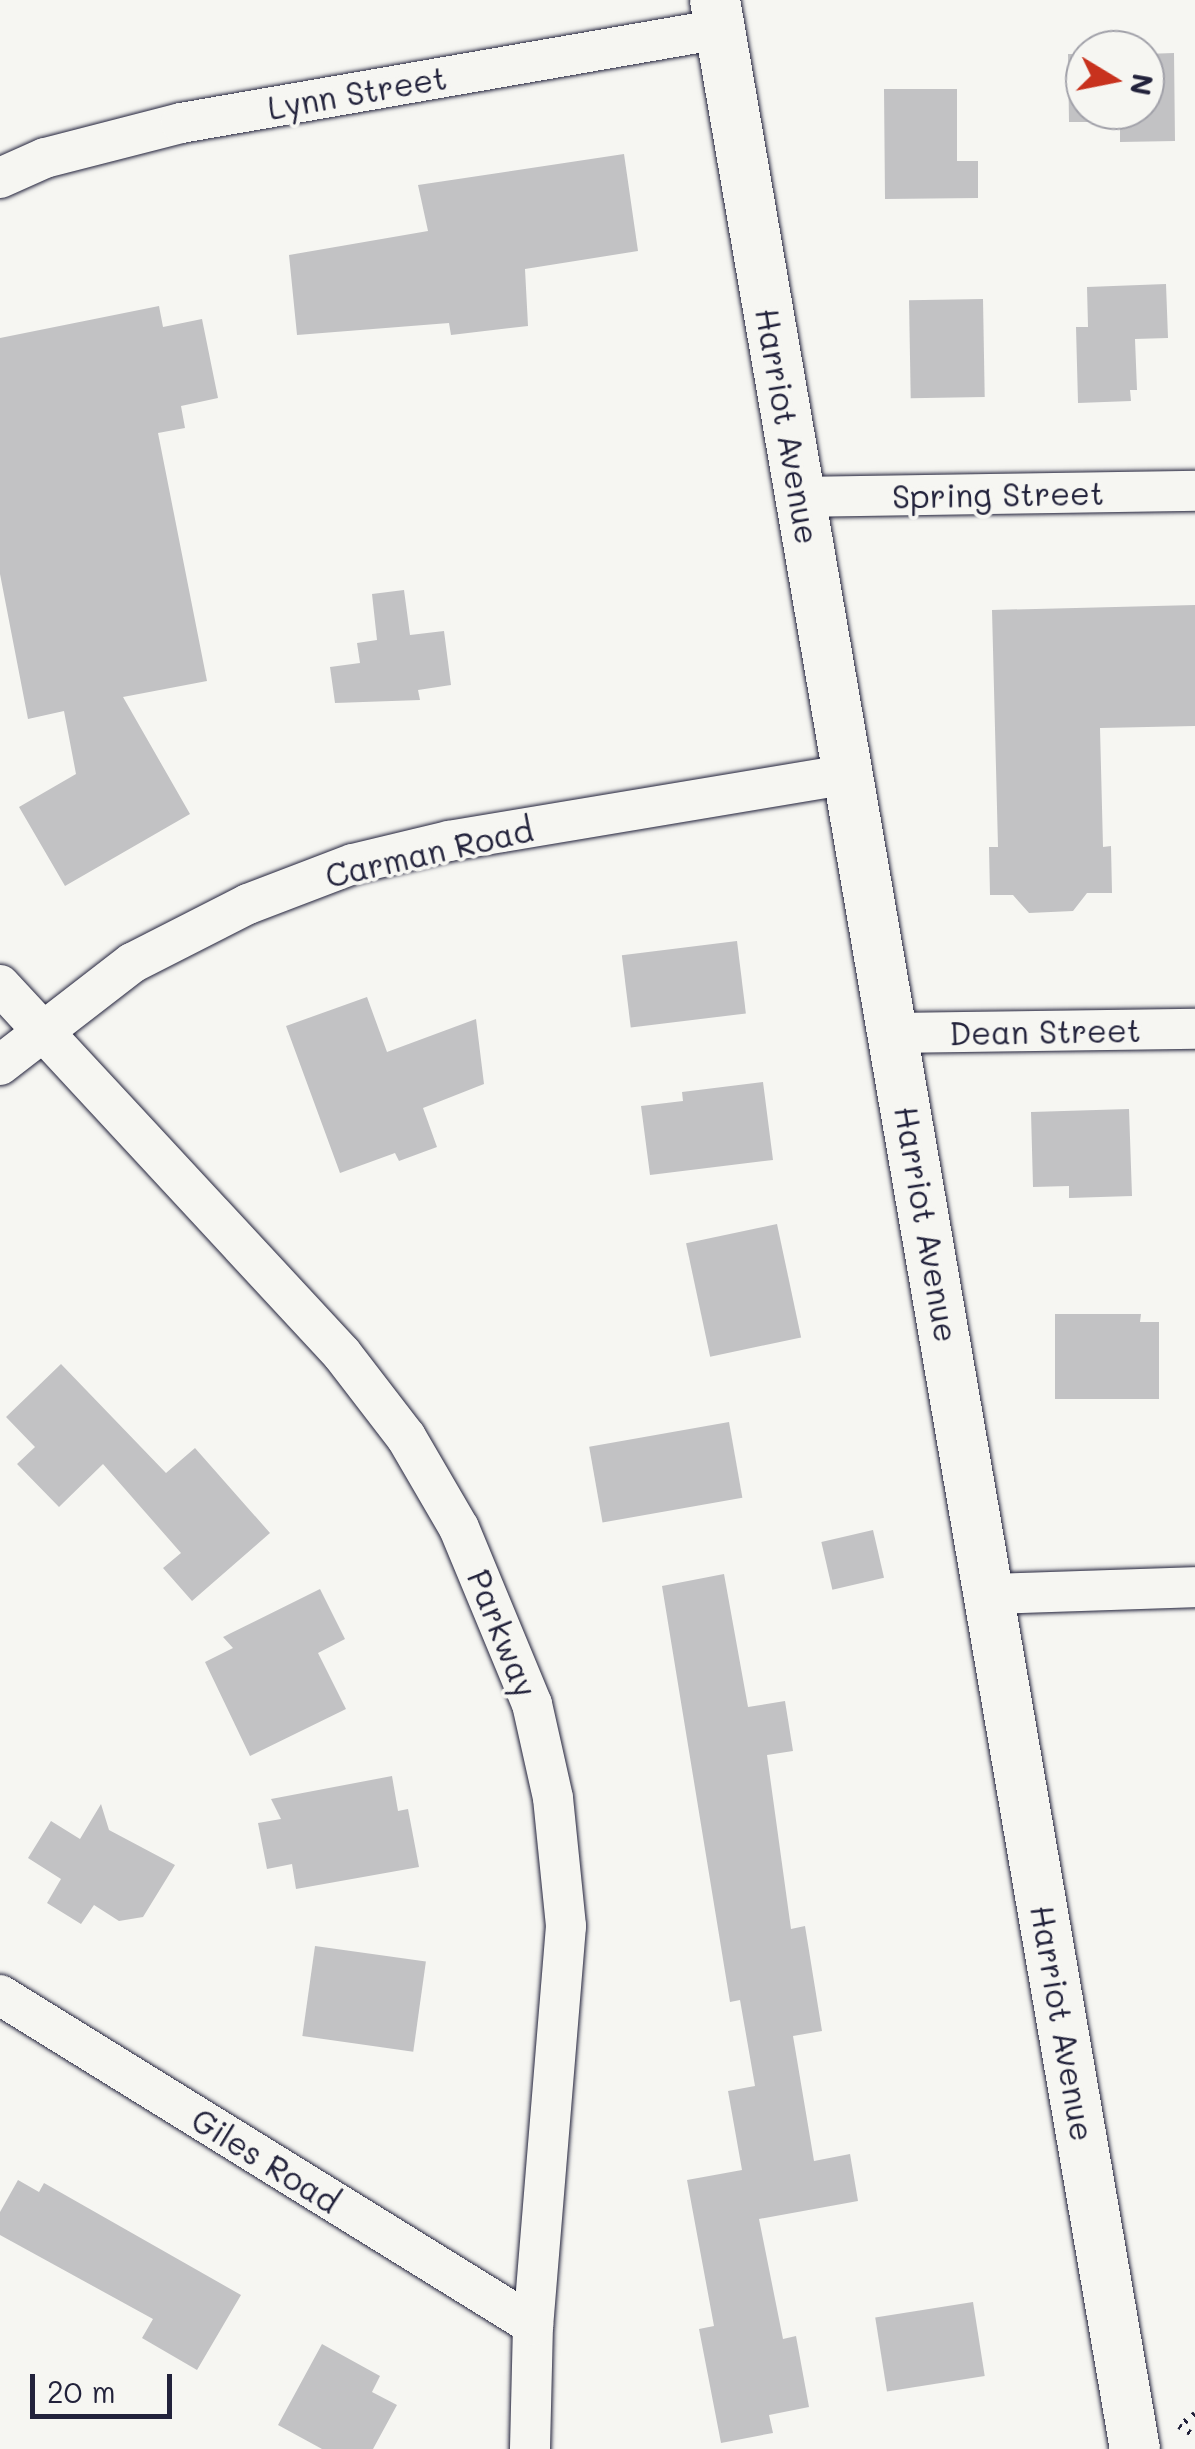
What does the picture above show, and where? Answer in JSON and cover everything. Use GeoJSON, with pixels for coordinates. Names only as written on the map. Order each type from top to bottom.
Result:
{"type":"FeatureCollection","features":[{"type":"Feature","properties":{"kind":"street","name":"Lynn Street"},"geometry":{"type":"LineString","coordinates":[[0,178],[45,158],[181,122],[718,14]]}},
{"type":"Feature","properties":{"kind":"street","name":"Harriot Avenue"},"geometry":{"type":"LineString","coordinates":[[718,14],[1135,2449]]}},
{"type":"Feature","properties":{"kind":"street","name":"Spring Street"},"geometry":{"type":"LineString","coordinates":[[800,497],[1195,491]]}},
{"type":"Feature","properties":{"kind":"street","name":"Carman Road"},"geometry":{"type":"LineString","coordinates":[[0,1065],[38,1030],[132,963],[248,904],[353,864],[848,774]]}},
{"type":"Feature","properties":{"kind":"street","name":"Parkway"},"geometry":{"type":"LineString","coordinates":[[0,985],[342,1354],[406,1437],[459,1528],[526,1688],[552,1798],[566,1926],[532,2325],[530,2449]]}},
{"type":"Feature","properties":{"kind":"street","name":"Dean Street"},"geometry":{"type":"LineString","coordinates":[[894,1033],[1195,1029]]}},
{"type":"Feature","properties":{"kind":"street"},"geometry":{"type":"LineString","coordinates":[[990,1594],[1195,1587]]}},
{"type":"Feature","properties":{"kind":"street","name":"Giles Road"},"geometry":{"type":"LineString","coordinates":[[0,1996],[532,2325]]}},
{"type":"Feature","properties":{"kind":"path"},"geometry":{"type":"LineString","coordinates":[[1195,2414],[1179,2426],[1195,2436]]}},
{"type":"Feature","properties":{"kind":"building"},"geometry":{"type":"Polygon","coordinates":[[[1165,53],[1174,53],[1175,141],[1120,142],[1120,130],[1165,130],[1165,53]]]}},
{"type":"Feature","properties":{"kind":"building"},"geometry":{"type":"Polygon","coordinates":[[[884,89],[957,89],[957,161],[978,161],[978,198],[885,199],[884,89]]]}},
{"type":"Feature","properties":{"kind":"building"},"geometry":{"type":"Polygon","coordinates":[[[624,154],[638,251],[525,269],[528,326],[451,335],[449,323],[297,335],[289,255],[428,231],[418,185],[624,154]]]}},
{"type":"Feature","properties":{"kind":"building"},"geometry":{"type":"Polygon","coordinates":[[[1166,284],[1168,338],[1135,339],[1137,390],[1130,390],[1131,401],[1078,403],[1076,327],[1088,327],[1087,287],[1166,284]]]}},
{"type":"Feature","properties":{"kind":"building"},"geometry":{"type":"Polygon","coordinates":[[[983,299],[985,397],[911,398],[909,300],[983,299]]]}},
{"type":"Feature","properties":{"kind":"building"},"geometry":{"type":"Polygon","coordinates":[[[159,306],[163,327],[202,319],[218,398],[181,406],[185,428],[158,433],[207,681],[123,697],[190,814],[65,886],[19,807],[76,774],[64,711],[28,719],[0,574],[0,338],[159,306]]]}},
{"type":"Feature","properties":{"kind":"building"},"geometry":{"type":"Polygon","coordinates":[[[404,590],[410,635],[444,631],[451,685],[418,690],[420,700],[335,703],[330,667],[360,663],[357,643],[377,640],[372,594],[404,590]]]}},
{"type":"Feature","properties":{"kind":"building"},"geometry":{"type":"Polygon","coordinates":[[[1195,605],[1195,726],[1100,728],[1103,847],[1111,846],[1112,893],[1087,893],[1073,911],[1029,913],[1013,895],[990,895],[989,847],[998,847],[992,610],[1195,605]]]}},
{"type":"Feature","properties":{"kind":"building"},"geometry":{"type":"Polygon","coordinates":[[[737,941],[746,1013],[631,1028],[622,955],[737,941]]]}},
{"type":"Feature","properties":{"kind":"building"},"geometry":{"type":"Polygon","coordinates":[[[367,997],[387,1052],[476,1019],[484,1084],[423,1108],[437,1147],[399,1161],[395,1153],[340,1173],[286,1026],[367,997]]]}},
{"type":"Feature","properties":{"kind":"building"},"geometry":{"type":"Polygon","coordinates":[[[763,1082],[773,1160],[650,1175],[641,1106],[683,1101],[682,1092],[763,1082]]]}},
{"type":"Feature","properties":{"kind":"building"},"geometry":{"type":"Polygon","coordinates":[[[1129,1109],[1132,1196],[1069,1198],[1069,1186],[1033,1187],[1031,1112],[1129,1109]]]}},
{"type":"Feature","properties":{"kind":"building"},"geometry":{"type":"Polygon","coordinates":[[[777,1224],[801,1337],[710,1357],[686,1243],[777,1224]]]}},
{"type":"Feature","properties":{"kind":"building"},"geometry":{"type":"Polygon","coordinates":[[[1055,1314],[1141,1314],[1140,1322],[1159,1322],[1159,1399],[1055,1399],[1055,1314]]]}},
{"type":"Feature","properties":{"kind":"building"},"geometry":{"type":"Polygon","coordinates":[[[61,1364],[166,1473],[195,1448],[270,1533],[192,1601],[163,1568],[181,1553],[103,1464],[59,1507],[17,1464],[35,1447],[6,1417],[61,1364]]]}},
{"type":"Feature","properties":{"kind":"building"},"geometry":{"type":"Polygon","coordinates":[[[729,1422],[742,1498],[603,1522],[589,1447],[729,1422]]]}},
{"type":"Feature","properties":{"kind":"building"},"geometry":{"type":"Polygon","coordinates":[[[873,1530],[884,1578],[832,1590],[821,1542],[873,1530]]]}},
{"type":"Feature","properties":{"kind":"building"},"geometry":{"type":"Polygon","coordinates":[[[724,1574],[748,1707],[785,1701],[793,1751],[767,1755],[791,1929],[805,1926],[822,2031],[793,2036],[814,2161],[850,2154],[858,2201],[759,2219],[783,2339],[796,2336],[809,2407],[769,2415],[773,2433],[721,2443],[699,2329],[714,2326],[687,2180],[742,2170],[728,2091],[755,2086],[740,2000],[730,2002],[662,1586],[724,1574]]]}},
{"type":"Feature","properties":{"kind":"building"},"geometry":{"type":"Polygon","coordinates":[[[320,1589],[345,1639],[318,1653],[346,1709],[250,1756],[205,1662],[233,1648],[223,1637],[320,1589]]]}},
{"type":"Feature","properties":{"kind":"building"},"geometry":{"type":"Polygon","coordinates":[[[392,1776],[398,1811],[408,1809],[419,1867],[296,1889],[292,1864],[267,1869],[258,1823],[281,1819],[271,1799],[392,1776]]]}},
{"type":"Feature","properties":{"kind":"building"},"geometry":{"type":"Polygon","coordinates":[[[101,1804],[109,1830],[175,1865],[143,1917],[119,1921],[94,1905],[81,1924],[47,1903],[61,1879],[28,1858],[51,1821],[80,1839],[101,1804]]]}},
{"type":"Feature","properties":{"kind":"building"},"geometry":{"type":"Polygon","coordinates":[[[315,1946],[426,1962],[413,2052],[302,2036],[315,1946]]]}},
{"type":"Feature","properties":{"kind":"building"},"geometry":{"type":"Polygon","coordinates":[[[18,2180],[39,2192],[44,2183],[241,2295],[197,2370],[142,2338],[153,2319],[0,2235],[0,2212],[18,2180]]]}},
{"type":"Feature","properties":{"kind":"building"},"geometry":{"type":"Polygon","coordinates":[[[973,2302],[985,2376],[887,2392],[875,2317],[973,2302]]]}},
{"type":"Feature","properties":{"kind":"building"},"geometry":{"type":"Polygon","coordinates":[[[322,2344],[380,2376],[372,2392],[397,2405],[373,2449],[322,2449],[278,2425],[322,2344]]]}}]}
